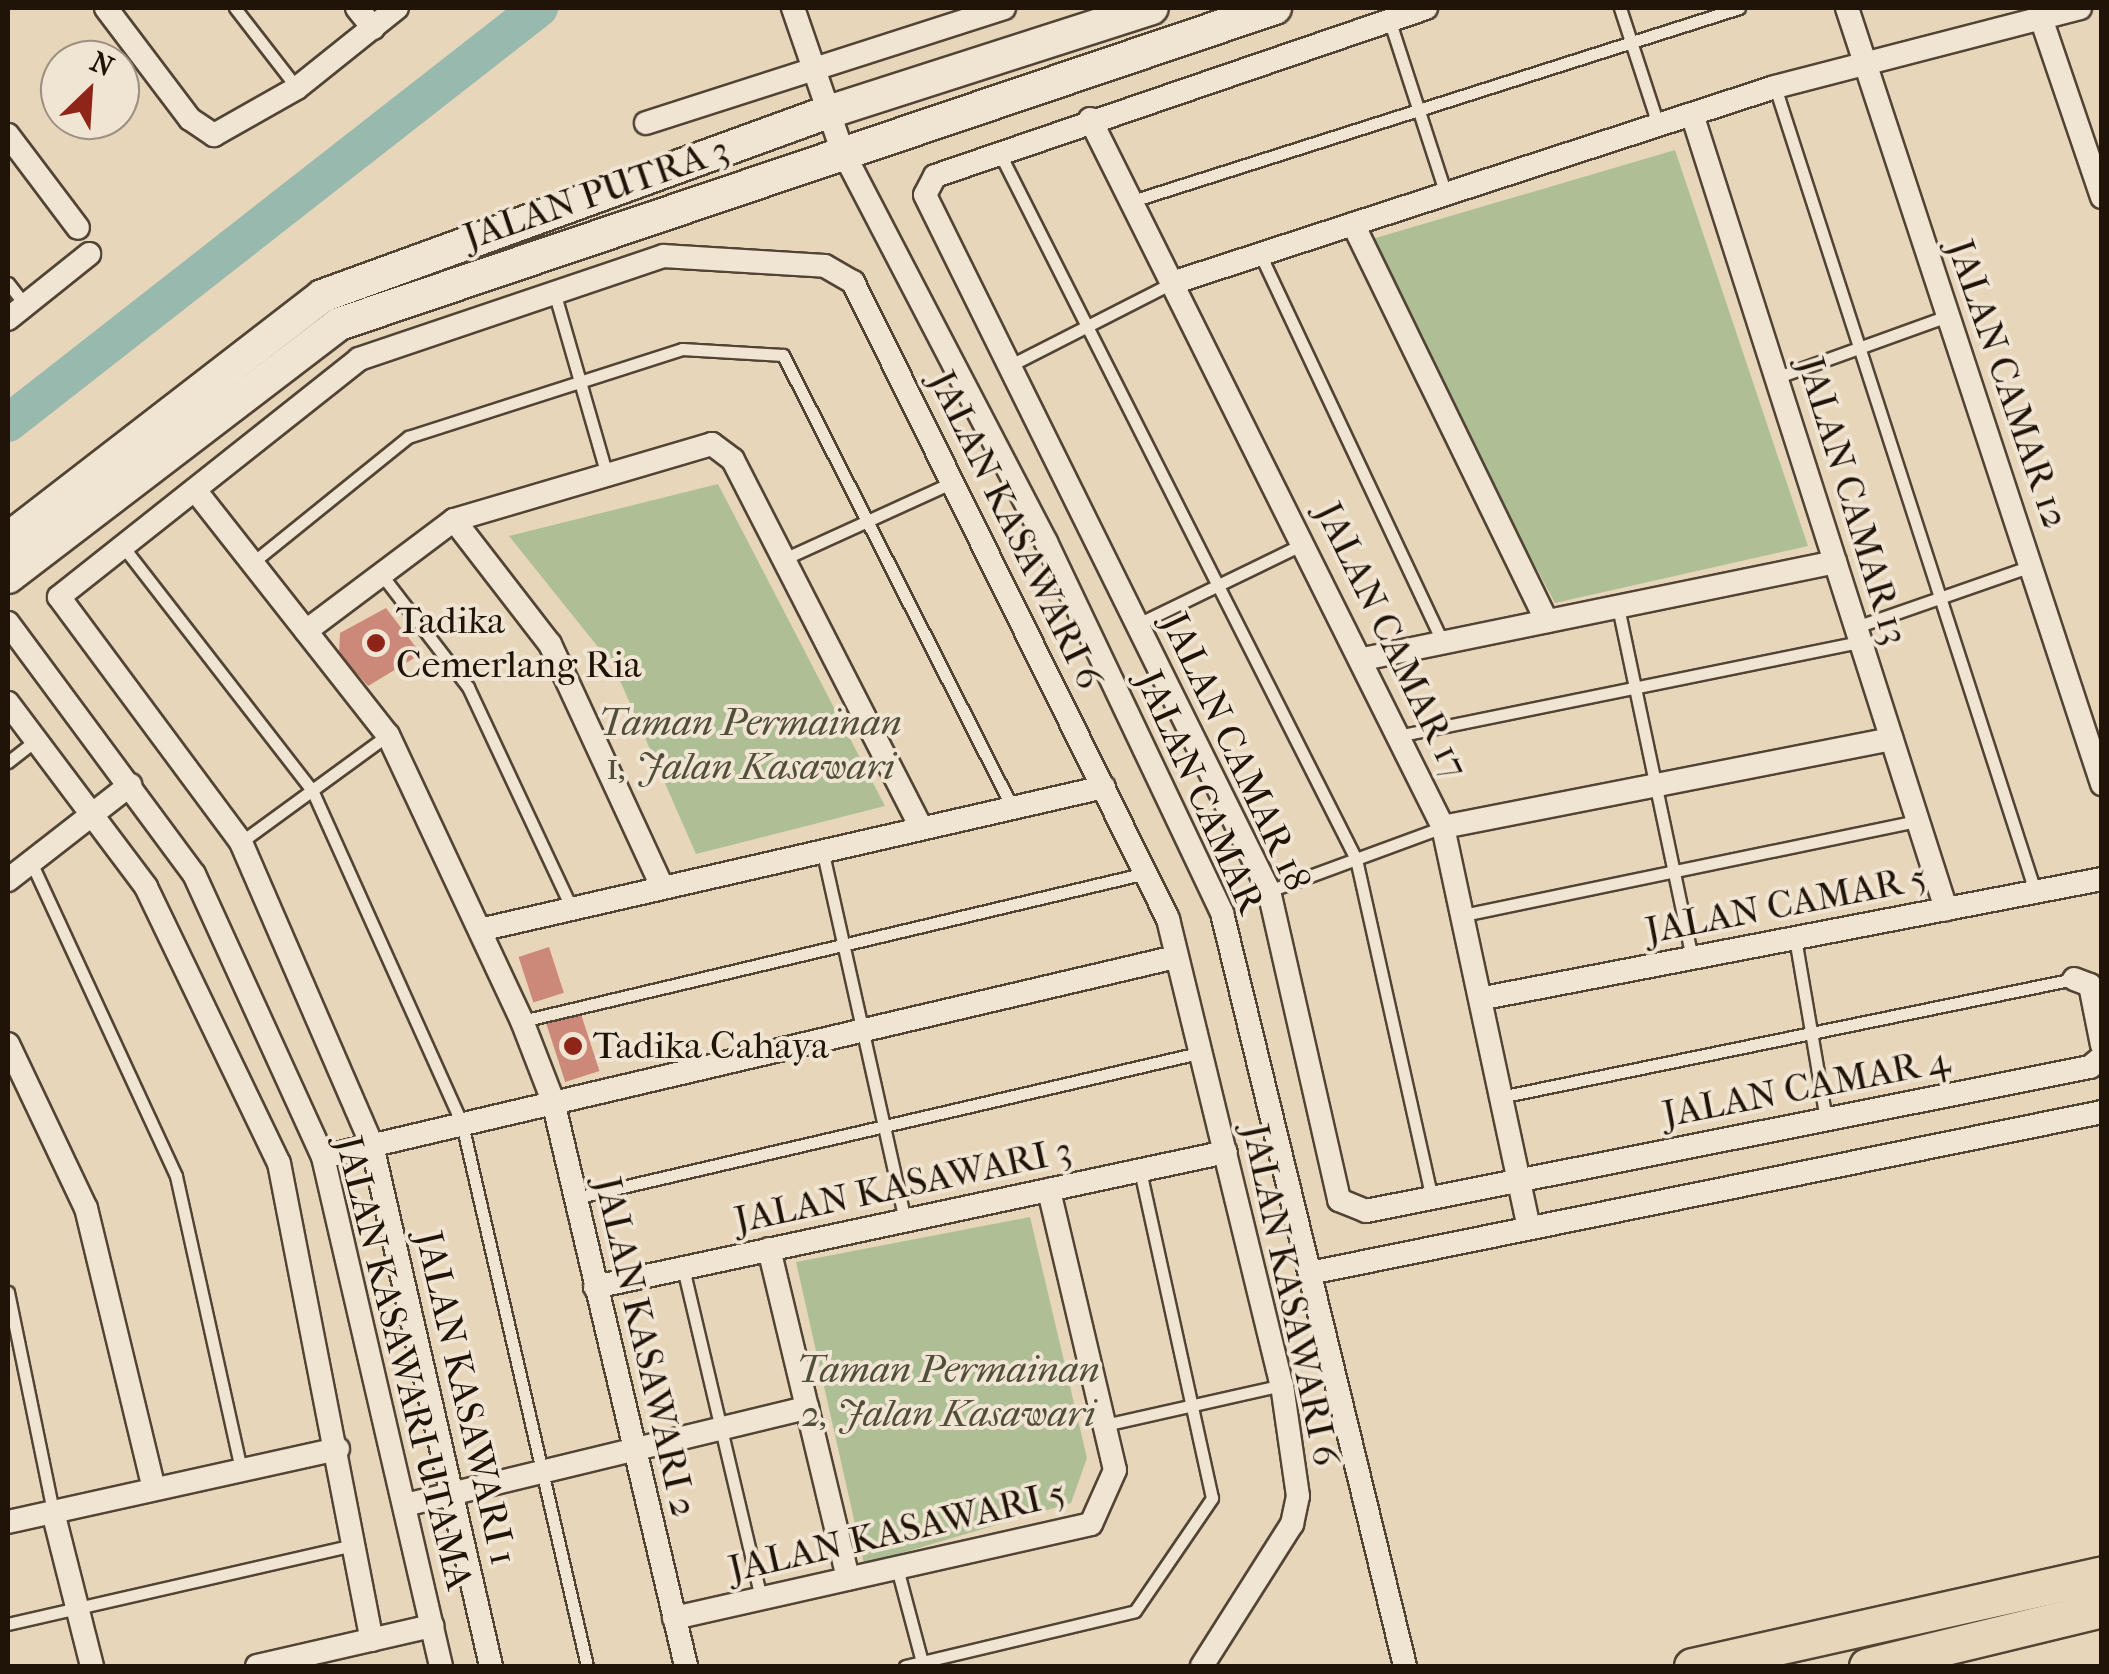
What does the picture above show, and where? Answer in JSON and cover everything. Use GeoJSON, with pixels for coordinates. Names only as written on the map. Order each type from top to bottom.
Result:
{"type":"FeatureCollection","features":[{"type":"Feature","properties":{"kind":"main road"},"geometry":{"type":"LineString","coordinates":[[1692,1666],[2102,1574]]}},
{"type":"Feature","properties":{"kind":"main road"},"geometry":{"type":"LineString","coordinates":[[1867,1666],[2102,1609]]}},
{"type":"Feature","properties":{"kind":"street"},"geometry":{"type":"LineString","coordinates":[[106,8],[203,131],[228,134],[297,88],[397,8]]}},
{"type":"Feature","properties":{"kind":"street"},"geometry":{"type":"LineString","coordinates":[[357,8],[372,28]]}},
{"type":"Feature","properties":{"kind":"street","name":"JALAN CAMAR"},"geometry":{"type":"LineString","coordinates":[[793,8],[842,150],[1046,542],[1222,913],[1405,1666]]}},
{"type":"Feature","properties":{"kind":"street","name":"JALAN PUTRA 3"},"geometry":{"type":"LineString","coordinates":[[8,539],[322,296],[828,112],[1152,8]]}},
{"type":"Feature","properties":{"kind":"street","name":"JALAN PUTRA 3"},"geometry":{"type":"LineString","coordinates":[[8,578],[339,324],[842,150],[1275,8]]}},
{"type":"Feature","properties":{"kind":"street"},"geometry":{"type":"LineString","coordinates":[[999,152],[1426,8]]}},
{"type":"Feature","properties":{"kind":"street","name":"JALAN CAMAR 12"},"geometry":{"type":"LineString","coordinates":[[1848,8],[2102,784]]}},
{"type":"Feature","properties":{"kind":"street"},"geometry":{"type":"LineString","coordinates":[[1172,283],[1774,87],[2080,8]]}},
{"type":"Feature","properties":{"kind":"street"},"geometry":{"type":"LineString","coordinates":[[646,123],[997,9]]}},
{"type":"Feature","properties":{"kind":"street"},"geometry":{"type":"LineString","coordinates":[[2042,20],[2100,190]]}},
{"type":"Feature","properties":{"kind":"street","name":"JALAN CAMAR 13"},"geometry":{"type":"LineString","coordinates":[[1692,114],[1946,908]]}},
{"type":"Feature","properties":{"kind":"street","name":"JALAN CAMAR 17"},"geometry":{"type":"LineString","coordinates":[[1090,119],[1129,202],[1307,542],[1444,827],[1468,914],[1529,1227]]}},
{"type":"Feature","properties":{"kind":"street"},"geometry":{"type":"LineString","coordinates":[[8,135],[78,228]]}},
{"type":"Feature","properties":{"kind":"street","name":"JALAN CAMAR 18"},"geometry":{"type":"LineString","coordinates":[[999,152],[926,188],[1009,366],[1269,891],[1339,1200],[1366,1211],[1520,1177]]}},
{"type":"Feature","properties":{"kind":"street"},"geometry":{"type":"LineString","coordinates":[[1354,224],[1547,621]]}},
{"type":"Feature","properties":{"kind":"street"},"geometry":{"type":"LineString","coordinates":[[16,312],[89,254]]}},
{"type":"Feature","properties":{"kind":"street","name":"JALAN KASAWARI 6"},"geometry":{"type":"LineString","coordinates":[[62,608],[61,591],[359,359],[663,256],[836,269],[853,282],[956,481],[1146,873],[1176,956],[1203,1052],[1282,1385],[1296,1515],[1202,1666]]}},
{"type":"Feature","properties":{"kind":"street"},"geometry":{"type":"LineString","coordinates":[[306,631],[454,520],[606,468],[712,444],[733,460],[921,827]]}},
{"type":"Feature","properties":{"kind":"street","name":"JALAN KASAWARI 2"},"geometry":{"type":"LineString","coordinates":[[195,490],[388,735],[484,930],[522,1021],[554,1101],[686,1666]]}},
{"type":"Feature","properties":{"kind":"street"},"geometry":{"type":"LineString","coordinates":[[454,520],[550,644],[662,886]]}},
{"type":"Feature","properties":{"kind":"street"},"geometry":{"type":"LineString","coordinates":[[1363,659],[1835,562]]}},
{"type":"Feature","properties":{"kind":"street","name":"JALAN KASAWARI 1"},"geometry":{"type":"LineString","coordinates":[[62,608],[241,842],[372,1145],[491,1666]]}},
{"type":"Feature","properties":{"kind":"street","name":"JALAN KASAWARI UTAMA"},"geometry":{"type":"LineString","coordinates":[[8,623],[194,874],[323,1157],[441,1666]]}},
{"type":"Feature","properties":{"kind":"street"},"geometry":{"type":"LineString","coordinates":[[8,703],[146,887],[280,1164],[372,1640]]}},
{"type":"Feature","properties":{"kind":"street"},"geometry":{"type":"LineString","coordinates":[[1444,827],[1891,739]]}},
{"type":"Feature","properties":{"kind":"street"},"geometry":{"type":"LineString","coordinates":[[8,880],[130,785]]}},
{"type":"Feature","properties":{"kind":"street"},"geometry":{"type":"LineString","coordinates":[[484,930],[822,848],[1104,787]]}},
{"type":"Feature","properties":{"kind":"street","name":"JALAN CAMAR 5"},"geometry":{"type":"LineString","coordinates":[[1484,998],[2102,879]]}},
{"type":"Feature","properties":{"kind":"street"},"geometry":{"type":"LineString","coordinates":[[323,1157],[1176,956]]}},
{"type":"Feature","properties":{"kind":"street"},"geometry":{"type":"LineString","coordinates":[[2074,979],[2090,985],[2102,1045]]}},
{"type":"Feature","properties":{"kind":"street"},"geometry":{"type":"LineString","coordinates":[[8,1044],[86,1208],[154,1489]]}},
{"type":"Feature","properties":{"kind":"street","name":"JALAN CAMAR 4"},"geometry":{"type":"LineString","coordinates":[[1520,1177],[1826,1120],[2102,1057]]}},
{"type":"Feature","properties":{"kind":"street"},"geometry":{"type":"LineString","coordinates":[[1310,1273],[2102,1112]]}},
{"type":"Feature","properties":{"kind":"street","name":"JALAN KASAWARI 3"},"geometry":{"type":"LineString","coordinates":[[595,1286],[1226,1152]]}},
{"type":"Feature","properties":{"kind":"street","name":"JALAN KASAWARI 5"},"geometry":{"type":"LineString","coordinates":[[674,1618],[1091,1524],[1115,1470],[1050,1190]]}},
{"type":"Feature","properties":{"kind":"street"},"geometry":{"type":"LineString","coordinates":[[769,1249],[848,1578]]}},
{"type":"Feature","properties":{"kind":"street"},"geometry":{"type":"LineString","coordinates":[[405,1506],[807,1408]]}},
{"type":"Feature","properties":{"kind":"street"},"geometry":{"type":"LineString","coordinates":[[8,1522],[338,1449]]}},
{"type":"Feature","properties":{"kind":"street"},"geometry":{"type":"LineString","coordinates":[[52,1512],[92,1666]]}},
{"type":"Feature","properties":{"kind":"street"},"geometry":{"type":"LineString","coordinates":[[257,1666],[432,1626]]}},
{"type":"Feature","properties":{"kind":"lane"},"geometry":{"type":"LineString","coordinates":[[235,8],[297,88]]}},
{"type":"Feature","properties":{"kind":"lane"},"geometry":{"type":"LineString","coordinates":[[1620,8],[1658,124]]}},
{"type":"Feature","properties":{"kind":"lane"},"geometry":{"type":"LineString","coordinates":[[1129,202],[1739,8]]}},
{"type":"Feature","properties":{"kind":"lane"},"geometry":{"type":"LineString","coordinates":[[1390,19],[1446,194]]}},
{"type":"Feature","properties":{"kind":"lane"},"geometry":{"type":"LineString","coordinates":[[1774,87],[2035,892]]}},
{"type":"Feature","properties":{"kind":"lane"},"geometry":{"type":"LineString","coordinates":[[999,152],[1356,859],[1432,1198]]}},
{"type":"Feature","properties":{"kind":"lane"},"geometry":{"type":"LineString","coordinates":[[1260,254],[1443,642]]}},
{"type":"Feature","properties":{"kind":"lane"},"geometry":{"type":"LineString","coordinates":[[8,283],[16,312]]}},
{"type":"Feature","properties":{"kind":"lane"},"geometry":{"type":"LineString","coordinates":[[1009,366],[1172,283]]}},
{"type":"Feature","properties":{"kind":"lane"},"geometry":{"type":"LineString","coordinates":[[556,295],[606,468]]}},
{"type":"Feature","properties":{"kind":"lane"},"geometry":{"type":"LineString","coordinates":[[1778,376],[1946,316]]}},
{"type":"Feature","properties":{"kind":"lane"},"geometry":{"type":"LineString","coordinates":[[252,564],[408,437],[682,349],[783,355],[869,516],[1012,807]]}},
{"type":"Feature","properties":{"kind":"lane"},"geometry":{"type":"LineString","coordinates":[[784,559],[869,516],[956,481]]}},
{"type":"Feature","properties":{"kind":"lane"},"geometry":{"type":"LineString","coordinates":[[1138,624],[1216,582],[1307,542]]}},
{"type":"Feature","properties":{"kind":"lane"},"geometry":{"type":"LineString","coordinates":[[121,544],[312,790],[462,1124],[546,1472],[588,1666]]}},
{"type":"Feature","properties":{"kind":"lane"},"geometry":{"type":"LineString","coordinates":[[1402,735],[1638,688],[1858,634],[1940,598],[2033,565]]}},
{"type":"Feature","properties":{"kind":"lane"},"geometry":{"type":"LineString","coordinates":[[381,574],[468,686],[571,907]]}},
{"type":"Feature","properties":{"kind":"lane"},"geometry":{"type":"LineString","coordinates":[[1618,606],[1692,958]]}},
{"type":"Feature","properties":{"kind":"lane"},"geometry":{"type":"LineString","coordinates":[[241,842],[388,735]]}},
{"type":"Feature","properties":{"kind":"lane"},"geometry":{"type":"LineString","coordinates":[[8,762],[36,740]]}},
{"type":"Feature","properties":{"kind":"lane"},"geometry":{"type":"LineString","coordinates":[[1468,914],[1918,821]]}},
{"type":"Feature","properties":{"kind":"lane"},"geometry":{"type":"LineString","coordinates":[[1269,891],[1444,827]]}},
{"type":"Feature","properties":{"kind":"lane"},"geometry":{"type":"LineString","coordinates":[[822,848],[904,1220]]}},
{"type":"Feature","properties":{"kind":"lane"},"geometry":{"type":"LineString","coordinates":[[30,862],[176,1176],[241,1470]]}},
{"type":"Feature","properties":{"kind":"lane"},"geometry":{"type":"LineString","coordinates":[[522,1021],[845,950],[1146,873]]}},
{"type":"Feature","properties":{"kind":"lane"},"geometry":{"type":"LineString","coordinates":[[1794,938],[1826,1120]]}},
{"type":"Feature","properties":{"kind":"lane"},"geometry":{"type":"LineString","coordinates":[[1505,1096],[2074,979]]}},
{"type":"Feature","properties":{"kind":"lane"},"geometry":{"type":"LineString","coordinates":[[575,1198],[1203,1052]]}},
{"type":"Feature","properties":{"kind":"lane"},"geometry":{"type":"LineString","coordinates":[[905,1666],[1136,1611],[1212,1498],[1140,1170]]}},
{"type":"Feature","properties":{"kind":"lane"},"geometry":{"type":"LineString","coordinates":[[683,1268],[761,1598]]}},
{"type":"Feature","properties":{"kind":"lane"},"geometry":{"type":"LineString","coordinates":[[8,1292],[52,1512]]}},
{"type":"Feature","properties":{"kind":"lane"},"geometry":{"type":"LineString","coordinates":[[1105,1425],[1192,1409],[1282,1385]]}},
{"type":"Feature","properties":{"kind":"lane"},"geometry":{"type":"LineString","coordinates":[[8,1624],[355,1544]]}},
{"type":"Feature","properties":{"kind":"lane"},"geometry":{"type":"LineString","coordinates":[[898,1568],[922,1665]]}},
{"type":"Feature","properties":{"kind":"green space"},"geometry":{"type":"Polygon","coordinates":[[[1675,150],[1808,546],[1555,603],[1362,242],[1675,150]]]}},
{"type":"Feature","properties":{"kind":"green space","name":"Taman Permainan 1, Jalan Kasawari"},"geometry":{"type":"Polygon","coordinates":[[[718,484],[885,806],[696,854],[614,667],[509,536],[718,484]]]}},
{"type":"Feature","properties":{"kind":"green space","name":"Taman Permainan 2, Jalan Kasawari"},"geometry":{"type":"Polygon","coordinates":[[[1030,1217],[1087,1458],[1071,1503],[864,1564],[796,1262],[1030,1217]]]}},
{"type":"Feature","properties":{"kind":"building","name":"Tadika Cemerlang Ria"},"geometry":{"type":"Polygon","coordinates":[[[386,608],[421,654],[368,686],[339,654],[340,633],[386,608]]]}},
{"type":"Feature","properties":{"kind":"building","name":"Tadika Cahaya"},"geometry":{"type":"Polygon","coordinates":[[[549,947],[564,993],[533,1003],[519,957],[549,947]]]}},
{"type":"Feature","properties":{"kind":"building","name":"Tadika Cahaya"},"geometry":{"type":"Polygon","coordinates":[[[580,1011],[599,1071],[565,1082],[546,1022],[580,1011]]]}},
{"type":"Feature","properties":{"kind":"waterway"},"geometry":{"type":"LineString","coordinates":[[8,423],[539,8]]}},
{"type":"Feature","properties":{"kind":"place","name":"Tadika Cemerlang Ria"},"geometry":{"type":"Point","coordinates":[376,643]}},
{"type":"Feature","properties":{"kind":"place","name":"Tadika Cahaya"},"geometry":{"type":"Point","coordinates":[573,1046]}}]}
